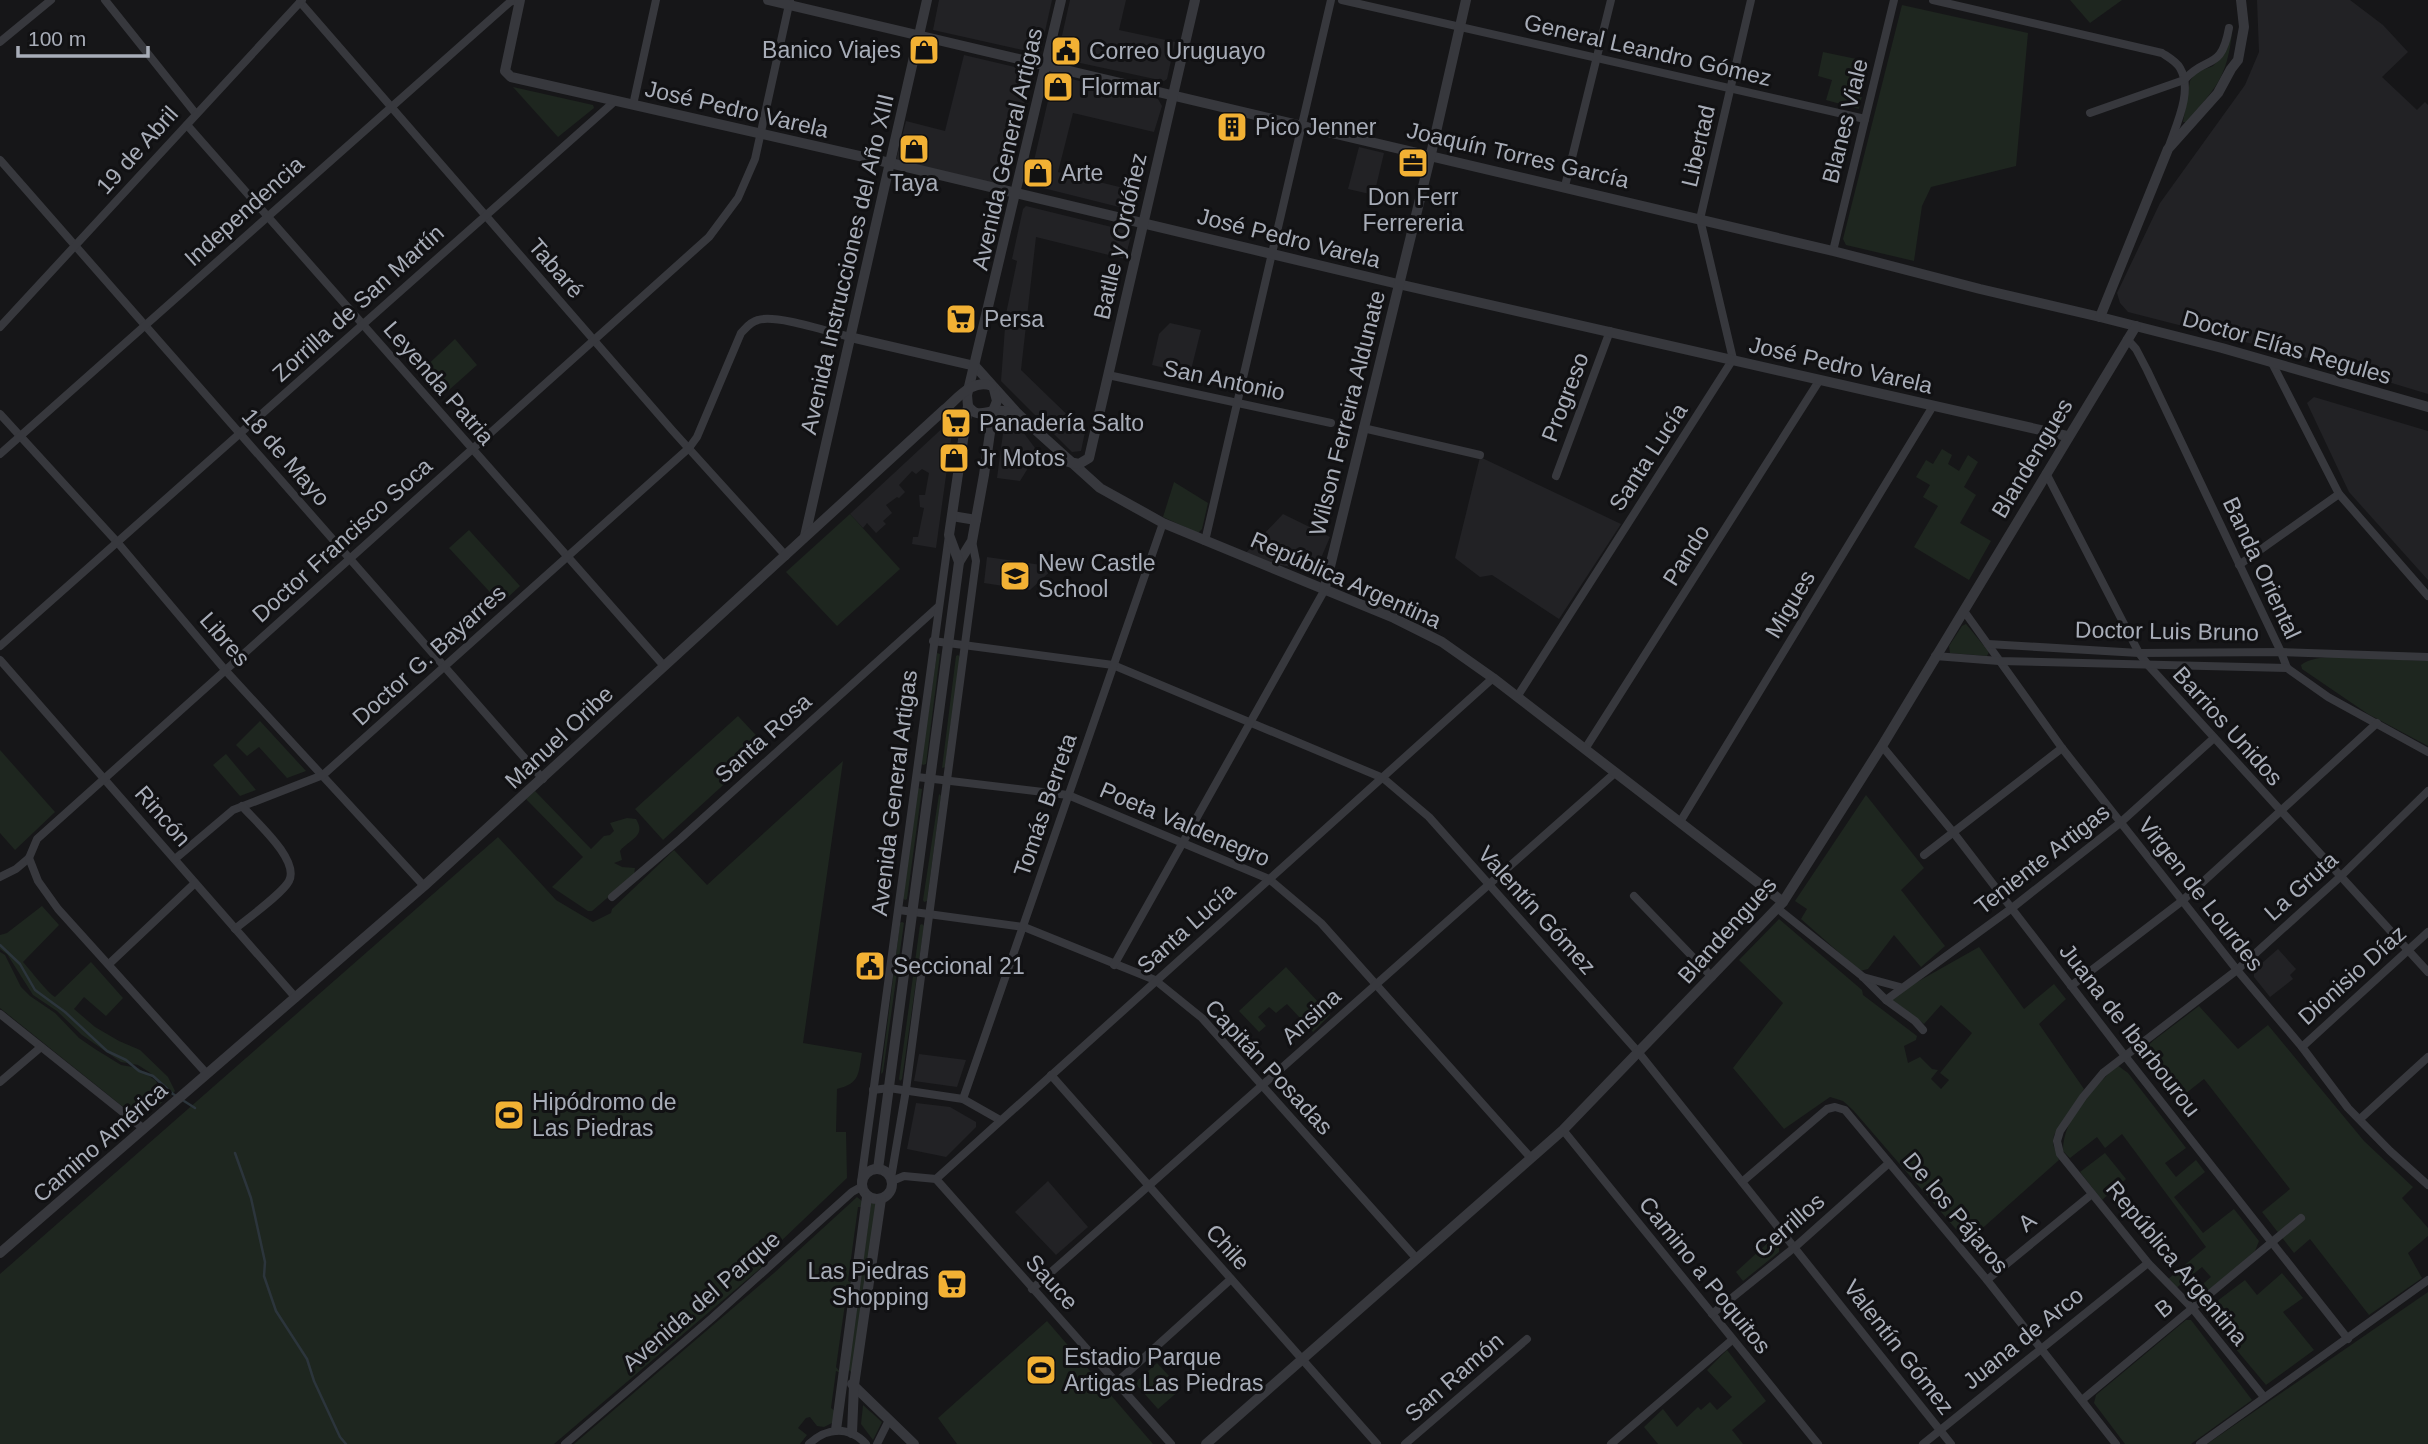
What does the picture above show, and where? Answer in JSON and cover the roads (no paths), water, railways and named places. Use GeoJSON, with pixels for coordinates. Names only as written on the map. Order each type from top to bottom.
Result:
{"type":"FeatureCollection","features":[{"type":"Feature","properties":{"kind":"street"},"geometry":{"type":"LineString","coordinates":[[0,42],[51,0]]}},
{"type":"Feature","properties":{"kind":"street"},"geometry":{"type":"LineString","coordinates":[[105,0],[196,114]]}},
{"type":"Feature","properties":{"kind":"street","name":"José Pedro Varela"},"geometry":{"type":"LineString","coordinates":[[519,0],[505,71],[511,78],[890,163],[1398,284],[2067,436]]}},
{"type":"Feature","properties":{"kind":"street","name":"Independencia"},"geometry":{"type":"LineString","coordinates":[[0,454],[510,2],[519,0]]}},
{"type":"Feature","properties":{"kind":"street"},"geometry":{"type":"LineString","coordinates":[[633,105],[656,0]]}},
{"type":"Feature","properties":{"kind":"street","name":"Joaquín Torres García"},"geometry":{"type":"LineString","coordinates":[[768,0],[790,2],[920,36],[1431,154],[2136,326]]}},
{"type":"Feature","properties":{"kind":"street","name":"Avenida Instrucciones del Año XIII"},"geometry":{"type":"LineString","coordinates":[[805,537],[927,0]]}},
{"type":"Feature","properties":{"kind":"street","name":"Avenida General Artigas"},"geometry":{"type":"LineString","coordinates":[[970,389],[1061,0]]}},
{"type":"Feature","properties":{"kind":"street","name":"Batlle y Ordóñez"},"geometry":{"type":"LineString","coordinates":[[1090,480],[1089,458],[1195,0]]}},
{"type":"Feature","properties":{"kind":"street"},"geometry":{"type":"LineString","coordinates":[[1205,541],[1331,0]]}},
{"type":"Feature","properties":{"kind":"street","name":"General Leandro Gómez"},"geometry":{"type":"LineString","coordinates":[[1342,0],[1865,119]]}},
{"type":"Feature","properties":{"kind":"street","name":"Wilson Ferreira Aldunate"},"geometry":{"type":"LineString","coordinates":[[1324,591],[1466,0]]}},
{"type":"Feature","properties":{"kind":"street"},"geometry":{"type":"LineString","coordinates":[[1565,186],[1611,0]]}},
{"type":"Feature","properties":{"kind":"street","name":"Libertad"},"geometry":{"type":"LineString","coordinates":[[1700,219],[1751,0]]}},
{"type":"Feature","properties":{"kind":"street","name":"Blanes Viale"},"geometry":{"type":"LineString","coordinates":[[1833,251],[1894,0]]}},
{"type":"Feature","properties":{"kind":"street"},"geometry":{"type":"LineString","coordinates":[[1933,0],[2162,53],[2180,68],[2184,80],[2181,110],[2168,149],[2100,317]]}},
{"type":"Feature","properties":{"kind":"street"},"geometry":{"type":"LineString","coordinates":[[2168,149],[2218,93],[2238,60],[2244,27],[2241,0]]}},
{"type":"Feature","properties":{"kind":"street","name":"19 de Abril"},"geometry":{"type":"LineString","coordinates":[[0,327],[301,1]]}},
{"type":"Feature","properties":{"kind":"street","name":"Tabaré"},"geometry":{"type":"LineString","coordinates":[[301,1],[485,216],[786,556]]}},
{"type":"Feature","properties":{"kind":"street","name":"Doctor Francisco Soca"},"geometry":{"type":"LineString","coordinates":[[29,858],[37,839],[103,777],[226,671],[716,229],[738,198],[749,176],[790,2]]}},
{"type":"Feature","properties":{"kind":"street"},"geometry":{"type":"LineString","coordinates":[[2090,113],[2184,80],[2193,70],[2217,59],[2226,45],[2229,28]]}},
{"type":"Feature","properties":{"kind":"street","name":"Zorrilla de San Martín"},"geometry":{"type":"LineString","coordinates":[[0,646],[615,101]]}},
{"type":"Feature","properties":{"kind":"street","name":"Leyenda Patria"},"geometry":{"type":"LineString","coordinates":[[187,125],[664,666]]}},
{"type":"Feature","properties":{"kind":"street","name":"18 de Mayo"},"geometry":{"type":"LineString","coordinates":[[0,160],[543,779]]}},
{"type":"Feature","properties":{"kind":"street"},"geometry":{"type":"LineString","coordinates":[[1700,219],[1733,359]]}},
{"type":"Feature","properties":{"kind":"street"},"geometry":{"type":"LineString","coordinates":[[690,448],[741,333],[748,325],[759,320],[778,319],[975,366]]}},
{"type":"Feature","properties":{"kind":"street","name":"Blandengues"},"geometry":{"type":"LineString","coordinates":[[1206,1444],[1563,1130],[1780,905],[1882,746],[2067,436],[2136,326]]}},
{"type":"Feature","properties":{"kind":"street","name":"Doctor Elías Regules"},"geometry":{"type":"LineString","coordinates":[[2136,326],[2428,407]]}},
{"type":"Feature","properties":{"kind":"street","name":"Progreso"},"geometry":{"type":"LineString","coordinates":[[1556,476],[1610,331]]}},
{"type":"Feature","properties":{"kind":"street","name":"Banda Oriental"},"geometry":{"type":"LineString","coordinates":[[2127,339],[2136,349],[2287,668],[2328,697],[2428,752]]}},
{"type":"Feature","properties":{"kind":"street","name":"Santa Lucía"},"geometry":{"type":"LineString","coordinates":[[1517,697],[1733,359]]}},
{"type":"Feature","properties":{"kind":"street"},"geometry":{"type":"LineString","coordinates":[[2272,363],[2339,494],[2428,596]]}},
{"type":"Feature","properties":{"kind":"street","name":"República Argentina"},"geometry":{"type":"LineString","coordinates":[[975,366],[1018,414],[1100,488],[1163,523],[1394,618],[1442,642],[1680,822],[1923,1030]]}},
{"type":"Feature","properties":{"kind":"street","name":"San Antonio"},"geometry":{"type":"LineString","coordinates":[[1108,375],[1331,423]]}},
{"type":"Feature","properties":{"kind":"street","name":"Pando"},"geometry":{"type":"LineString","coordinates":[[1585,749],[1819,381]]}},
{"type":"Feature","properties":{"kind":"street"},"geometry":{"type":"LineString","coordinates":[[852,1433],[854,1385],[881,1199],[891,1190],[906,1090],[976,561],[972,541],[997,395],[992,386],[975,384],[945,410]]}},
{"type":"Feature","properties":{"kind":"street"},"geometry":{"type":"LineString","coordinates":[[878,1169],[932,779],[958,562],[949,535],[968,406],[966,401],[970,389]]}},
{"type":"Feature","properties":{"kind":"street"},"geometry":{"type":"LineString","coordinates":[[968,406],[975,413],[981,414],[993,411],[1018,414]]}},
{"type":"Feature","properties":{"kind":"street"},"geometry":{"type":"LineString","coordinates":[[945,410],[968,406]]}},
{"type":"Feature","properties":{"kind":"street","name":"Migues"},"geometry":{"type":"LineString","coordinates":[[1680,822],[1933,406]]}},
{"type":"Feature","properties":{"kind":"street","name":"Manuel Oribe"},"geometry":{"type":"LineString","coordinates":[[192,1086],[424,886],[945,410]]}},
{"type":"Feature","properties":{"kind":"street","name":"Libres"},"geometry":{"type":"LineString","coordinates":[[0,414],[118,543],[226,671],[424,886]]}},
{"type":"Feature","properties":{"kind":"street"},"geometry":{"type":"LineString","coordinates":[[1363,428],[1480,455]]}},
{"type":"Feature","properties":{"kind":"street","name":"Doctor G. Bayarres"},"geometry":{"type":"LineString","coordinates":[[175,859],[224,815],[323,775],[690,448]]}},
{"type":"Feature","properties":{"kind":"street"},"geometry":{"type":"LineString","coordinates":[[1069,462],[1079,464],[1089,458]]}},
{"type":"Feature","properties":{"kind":"street","name":"Barrios Unidos"},"geometry":{"type":"LineString","coordinates":[[2046,472],[2139,653],[2148,665],[2428,972]]}},
{"type":"Feature","properties":{"kind":"street"},"geometry":{"type":"LineString","coordinates":[[2239,565],[2339,494]]}},
{"type":"Feature","properties":{"kind":"street"},"geometry":{"type":"LineString","coordinates":[[952,516],[976,520]]}},
{"type":"Feature","properties":{"kind":"street","name":"Tomás Berreta"},"geometry":{"type":"LineString","coordinates":[[963,1099],[1163,523]]}},
{"type":"Feature","properties":{"kind":"street","name":"Avenida General Artigas"},"geometry":{"type":"LineString","coordinates":[[863,1188],[873,1090],[949,535]]}},
{"type":"Feature","properties":{"kind":"street"},"geometry":{"type":"LineString","coordinates":[[958,562],[972,541]]}},
{"type":"Feature","properties":{"kind":"street"},"geometry":{"type":"LineString","coordinates":[[1114,965],[1324,591]]}},
{"type":"Feature","properties":{"kind":"street","name":"Santa Rosa"},"geometry":{"type":"LineString","coordinates":[[612,897],[938,607]]}},
{"type":"Feature","properties":{"kind":"street","name":"Virgen de Lourdes"},"geometry":{"type":"LineString","coordinates":[[1964,611],[2062,748],[2236,970],[2302,1047],[2348,1108],[2428,1185]]}},
{"type":"Feature","properties":{"kind":"street","name":"Valentín Gómez"},"geometry":{"type":"LineString","coordinates":[[933,641],[1113,665],[1383,778],[1429,817],[1639,1053],[1951,1444]]}},
{"type":"Feature","properties":{"kind":"street","name":"Doctor Luis Bruno"},"geometry":{"type":"LineString","coordinates":[[1988,645],[2139,653],[2281,652],[2428,657]]}},
{"type":"Feature","properties":{"kind":"street","name":"Doctor Luis Bruno"},"geometry":{"type":"LineString","coordinates":[[1935,656],[2287,668]]}},
{"type":"Feature","properties":{"kind":"street","name":"Rincón"},"geometry":{"type":"LineString","coordinates":[[0,660],[296,998]]}},
{"type":"Feature","properties":{"kind":"street","name":"Santa Lucía"},"geometry":{"type":"LineString","coordinates":[[936,1179],[1493,678]]}},
{"type":"Feature","properties":{"kind":"street"},"geometry":{"type":"LineString","coordinates":[[2071,986],[2182,901],[2377,723]]}},
{"type":"Feature","properties":{"kind":"street","name":"Teniente Artigas"},"geometry":{"type":"LineString","coordinates":[[1886,1000],[1900,987],[2012,908],[2120,823],[2214,738]]}},
{"type":"Feature","properties":{"kind":"street","name":"Juana de Ibarbourou"},"geometry":{"type":"LineString","coordinates":[[1882,746],[1953,832],[2348,1339]]}},
{"type":"Feature","properties":{"kind":"street"},"geometry":{"type":"LineString","coordinates":[[1924,855],[2062,748]]}},
{"type":"Feature","properties":{"kind":"street","name":"Ansina"},"geometry":{"type":"LineString","coordinates":[[1032,1289],[1616,772]]}},
{"type":"Feature","properties":{"kind":"street","name":"Poeta Valdenegro"},"geometry":{"type":"LineString","coordinates":[[917,777],[1068,794],[1269,879],[1321,923],[1531,1158]]}},
{"type":"Feature","properties":{"kind":"street","name":"La Gruta"},"geometry":{"type":"LineString","coordinates":[[2060,1154],[2057,1141],[2060,1131],[2083,1097],[2104,1073],[2236,970],[2340,877],[2428,792]]}},
{"type":"Feature","properties":{"kind":"street"},"geometry":{"type":"LineString","coordinates":[[235,929],[285,886],[291,874],[291,866],[285,854],[242,806]]}},
{"type":"Feature","properties":{"kind":"street"},"geometry":{"type":"LineString","coordinates":[[0,877],[29,858],[38,881],[58,909],[207,1074]]}},
{"type":"Feature","properties":{"kind":"street"},"geometry":{"type":"LineString","coordinates":[[109,964],[195,883]]}},
{"type":"Feature","properties":{"kind":"street"},"geometry":{"type":"LineString","coordinates":[[1634,896],[1712,977]]}},
{"type":"Feature","properties":{"kind":"street","name":"Capitán Posadas"},"geometry":{"type":"LineString","coordinates":[[899,910],[1024,927],[1155,981],[1202,1018],[1417,1259]]}},
{"type":"Feature","properties":{"kind":"street","name":"Dionisio Díaz"},"geometry":{"type":"LineString","coordinates":[[2302,1047],[2428,932]]}},
{"type":"Feature","properties":{"kind":"street"},"geometry":{"type":"LineString","coordinates":[[1862,976],[1900,987]]}},
{"type":"Feature","properties":{"kind":"street"},"geometry":{"type":"LineString","coordinates":[[0,1014],[144,1129]]}},
{"type":"Feature","properties":{"kind":"street"},"geometry":{"type":"LineString","coordinates":[[0,1082],[41,1047]]}},
{"type":"Feature","properties":{"kind":"street"},"geometry":{"type":"LineString","coordinates":[[2360,1119],[2428,1057]]}},
{"type":"Feature","properties":{"kind":"street","name":"Chile"},"geometry":{"type":"LineString","coordinates":[[1051,1075],[1377,1444]]}},
{"type":"Feature","properties":{"kind":"street","name":"Camino América"},"geometry":{"type":"LineString","coordinates":[[0,1253],[192,1086]]}},
{"type":"Feature","properties":{"kind":"street"},"geometry":{"type":"LineString","coordinates":[[873,1090],[889,1088],[963,1099],[1000,1120]]}},
{"type":"Feature","properties":{"kind":"street","name":"De los Pájaros"},"geometry":{"type":"LineString","coordinates":[[1742,1182],[1827,1109],[1835,1107],[1845,1110],[1987,1280],[2116,1444]]}},
{"type":"Feature","properties":{"kind":"street","name":"Camino a Poquitos"},"geometry":{"type":"LineString","coordinates":[[1563,1130],[1818,1444]]}},
{"type":"Feature","properties":{"kind":"street","name":"República Argentina"},"geometry":{"type":"LineString","coordinates":[[2060,1154],[2148,1263],[2193,1309],[2264,1397]]}},
{"type":"Feature","properties":{"kind":"street","name":"Cerrillos"},"geometry":{"type":"LineString","coordinates":[[1712,1314],[1795,1247],[1889,1163]]}},
{"type":"Feature","properties":{"kind":"street"},"geometry":{"type":"LineString","coordinates":[[836,1430],[866,1173],[878,1169],[887,1173],[891,1180]]}},
{"type":"Feature","properties":{"kind":"street"},"geometry":{"type":"LineString","coordinates":[[891,1180],[904,1176],[936,1179]]}},
{"type":"Feature","properties":{"kind":"street","name":"Sauce"},"geometry":{"type":"LineString","coordinates":[[936,1179],[1171,1444]]}},
{"type":"Feature","properties":{"kind":"street"},"geometry":{"type":"LineString","coordinates":[[863,1188],[881,1199]]}},
{"type":"Feature","properties":{"kind":"street","name":"Avenida del Parque"},"geometry":{"type":"LineString","coordinates":[[565,1444],[722,1309],[852,1192],[863,1188]]}},
{"type":"Feature","properties":{"kind":"street","name":"A"},"geometry":{"type":"LineString","coordinates":[[1987,1280],[2092,1194]]}},
{"type":"Feature","properties":{"kind":"street","name":"B"},"geometry":{"type":"LineString","coordinates":[[2082,1400],[2301,1217]]}},
{"type":"Feature","properties":{"kind":"street","name":"Juana de Arco"},"geometry":{"type":"LineString","coordinates":[[1923,1444],[2148,1263]]}},
{"type":"Feature","properties":{"kind":"street"},"geometry":{"type":"LineString","coordinates":[[1117,1382],[1231,1279]]}},
{"type":"Feature","properties":{"kind":"street"},"geometry":{"type":"LineString","coordinates":[[2200,1444],[2428,1280]]}},
{"type":"Feature","properties":{"kind":"street","name":"San Ramón"},"geometry":{"type":"LineString","coordinates":[[1405,1444],[1527,1339]]}},
{"type":"Feature","properties":{"kind":"street"},"geometry":{"type":"LineString","coordinates":[[1611,1444],[1732,1340]]}},
{"type":"Feature","properties":{"kind":"street"},"geometry":{"type":"LineString","coordinates":[[843,1377],[914,1444]]}},
{"type":"Feature","properties":{"kind":"street"},"geometry":{"type":"LineString","coordinates":[[877,1444],[889,1420]]}},
{"type":"Feature","properties":{"kind":"street"},"geometry":{"type":"LineString","coordinates":[[809,1444],[825,1432],[836,1430],[852,1433],[866,1444]]}},
{"type":"Feature","properties":{"kind":"waterway"},"geometry":{"type":"LineString","coordinates":[[0,945],[20,964],[35,990],[65,1012],[107,1051],[126,1060],[139,1071],[153,1076],[173,1094],[195,1108]]}},
{"type":"Feature","properties":{"kind":"waterway"},"geometry":{"type":"LineString","coordinates":[[235,1153],[251,1198],[265,1262],[264,1276],[276,1311],[307,1359],[314,1381],[340,1437],[346,1444]]}},
{"type":"Feature","properties":{"kind":"place","name":"Banico Viajes"},"geometry":{"type":"Point","coordinates":[924,50]}},
{"type":"Feature","properties":{"kind":"place","name":"Correo Uruguayo"},"geometry":{"type":"Point","coordinates":[1066,51]}},
{"type":"Feature","properties":{"kind":"place","name":"Flormar"},"geometry":{"type":"Point","coordinates":[1058,87]}},
{"type":"Feature","properties":{"kind":"place","name":"Pico Jenner"},"geometry":{"type":"Point","coordinates":[1232,127]}},
{"type":"Feature","properties":{"kind":"place","name":"Taya"},"geometry":{"type":"Point","coordinates":[914,149]}},
{"type":"Feature","properties":{"kind":"place","name":"Don Ferr Ferrereria"},"geometry":{"type":"Point","coordinates":[1413,163]}},
{"type":"Feature","properties":{"kind":"place","name":"Arte"},"geometry":{"type":"Point","coordinates":[1038,173]}},
{"type":"Feature","properties":{"kind":"place","name":"Persa"},"geometry":{"type":"Point","coordinates":[961,319]}},
{"type":"Feature","properties":{"kind":"place","name":"Panadería Salto"},"geometry":{"type":"Point","coordinates":[956,423]}},
{"type":"Feature","properties":{"kind":"place","name":"Jr Motos"},"geometry":{"type":"Point","coordinates":[954,458]}},
{"type":"Feature","properties":{"kind":"place","name":"New Castle School"},"geometry":{"type":"Point","coordinates":[1015,576]}},
{"type":"Feature","properties":{"kind":"place","name":"Seccional 21"},"geometry":{"type":"Point","coordinates":[870,966]}},
{"type":"Feature","properties":{"kind":"place","name":"Hipódromo de Las Piedras"},"geometry":{"type":"Point","coordinates":[509,1115]}},
{"type":"Feature","properties":{"kind":"place","name":"Las Piedras Shopping"},"geometry":{"type":"Point","coordinates":[952,1284]}},
{"type":"Feature","properties":{"kind":"place","name":"Estadio Parque Artigas Las Piedras"},"geometry":{"type":"Point","coordinates":[1041,1370]}}]}
